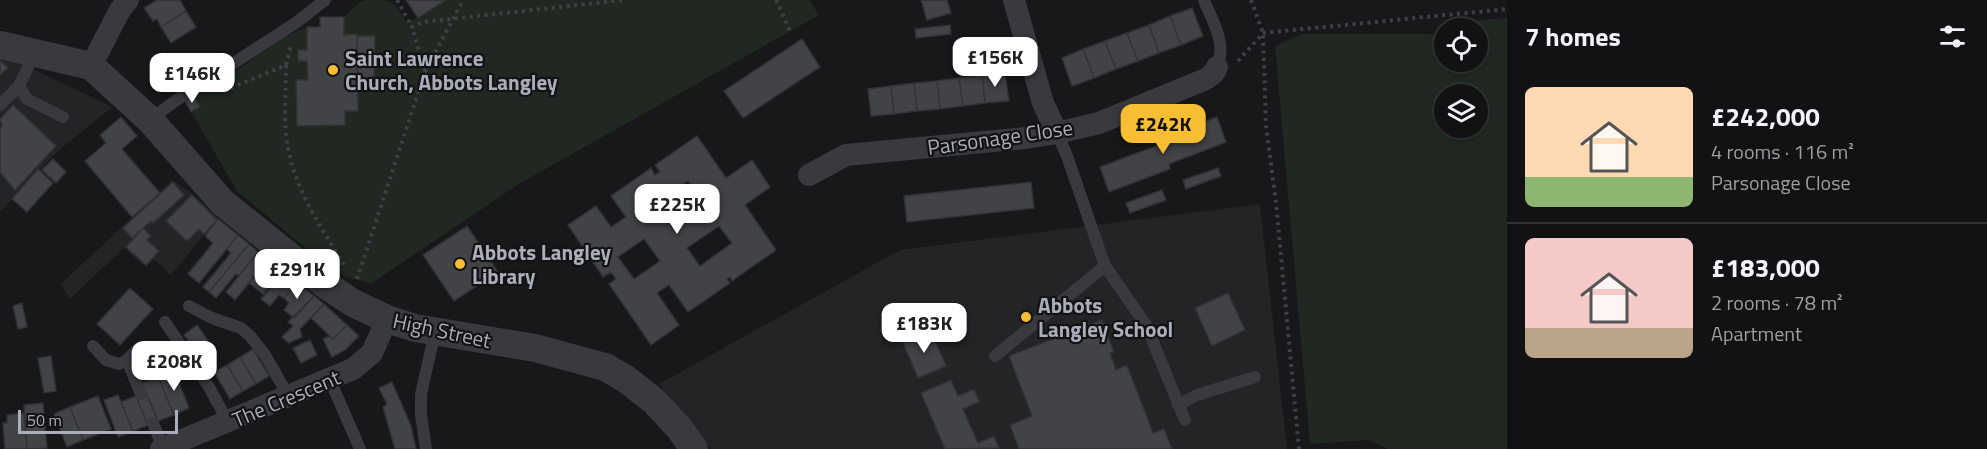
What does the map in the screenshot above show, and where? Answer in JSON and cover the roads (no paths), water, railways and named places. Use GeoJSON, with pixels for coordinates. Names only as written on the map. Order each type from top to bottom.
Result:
{"type":"FeatureCollection","features":[{"type":"Feature","properties":{"kind":"street"},"geometry":{"type":"LineString","coordinates":[[0,45],[91,66],[120,10],[128,0]]}},
{"type":"Feature","properties":{"kind":"street"},"geometry":{"type":"LineString","coordinates":[[1014,0],[1042,103],[1057,133]]}},
{"type":"Feature","properties":{"kind":"street","name":"High Street"},"geometry":{"type":"LineString","coordinates":[[91,66],[150,120],[223,203],[323,283],[354,303],[387,319],[435,332],[535,348],[605,367],[626,379],[654,401],[680,429],[694,449]]}},
{"type":"Feature","properties":{"kind":"street","name":"Parsonage Close"},"geometry":{"type":"LineString","coordinates":[[809,175],[846,155],[1026,138],[1099,123],[1206,79],[1214,73],[1217,67]]}},
{"type":"Feature","properties":{"kind":"street","name":"The Crescent"},"geometry":{"type":"LineString","coordinates":[[162,448],[353,369],[366,359],[377,345],[387,319]]}},
{"type":"Feature","properties":{"kind":"lane"},"geometry":{"type":"LineString","coordinates":[[150,120],[175,100],[297,22],[325,0]]}},
{"type":"Feature","properties":{"kind":"lane"},"geometry":{"type":"LineString","coordinates":[[1204,0],[1222,46],[1217,67]]}},
{"type":"Feature","properties":{"kind":"lane"},"geometry":{"type":"LineString","coordinates":[[0,105],[19,86],[34,54]]}},
{"type":"Feature","properties":{"kind":"lane"},"geometry":{"type":"LineString","coordinates":[[19,86],[27,99],[63,117]]}},
{"type":"Feature","properties":{"kind":"lane"},"geometry":{"type":"LineString","coordinates":[[1057,133],[1105,266],[1146,325],[1185,420]]}},
{"type":"Feature","properties":{"kind":"lane"},"geometry":{"type":"LineString","coordinates":[[995,356],[1105,266]]}},
{"type":"Feature","properties":{"kind":"lane"},"geometry":{"type":"LineString","coordinates":[[189,306],[212,318],[242,328],[265,355],[289,397]]}},
{"type":"Feature","properties":{"kind":"lane"},"geometry":{"type":"LineString","coordinates":[[165,322],[209,387],[228,422]]}},
{"type":"Feature","properties":{"kind":"lane"},"geometry":{"type":"LineString","coordinates":[[426,449],[421,415],[421,394],[435,332]]}},
{"type":"Feature","properties":{"kind":"lane"},"geometry":{"type":"LineString","coordinates":[[93,346],[106,360],[114,363],[127,360],[139,348]]}},
{"type":"Feature","properties":{"kind":"lane"},"geometry":{"type":"LineString","coordinates":[[127,360],[141,394]]}},
{"type":"Feature","properties":{"kind":"lane"},"geometry":{"type":"LineString","coordinates":[[1179,405],[1197,395],[1255,377]]}},
{"type":"Feature","properties":{"kind":"lane"},"geometry":{"type":"LineString","coordinates":[[330,380],[360,449]]}},
{"type":"Feature","properties":{"kind":"lane"},"geometry":{"type":"LineString","coordinates":[[153,423],[162,448]]}},
{"type":"Feature","properties":{"kind":"place","name":"Saint Lawrence Church, Abbots Langley"},"geometry":{"type":"Point","coordinates":[333,70]}},
{"type":"Feature","properties":{"kind":"place","name":"Abbots Langley Library"},"geometry":{"type":"Point","coordinates":[460,264]}},
{"type":"Feature","properties":{"kind":"place","name":"Abbots Langley School"},"geometry":{"type":"Point","coordinates":[1026,317]}}]}
